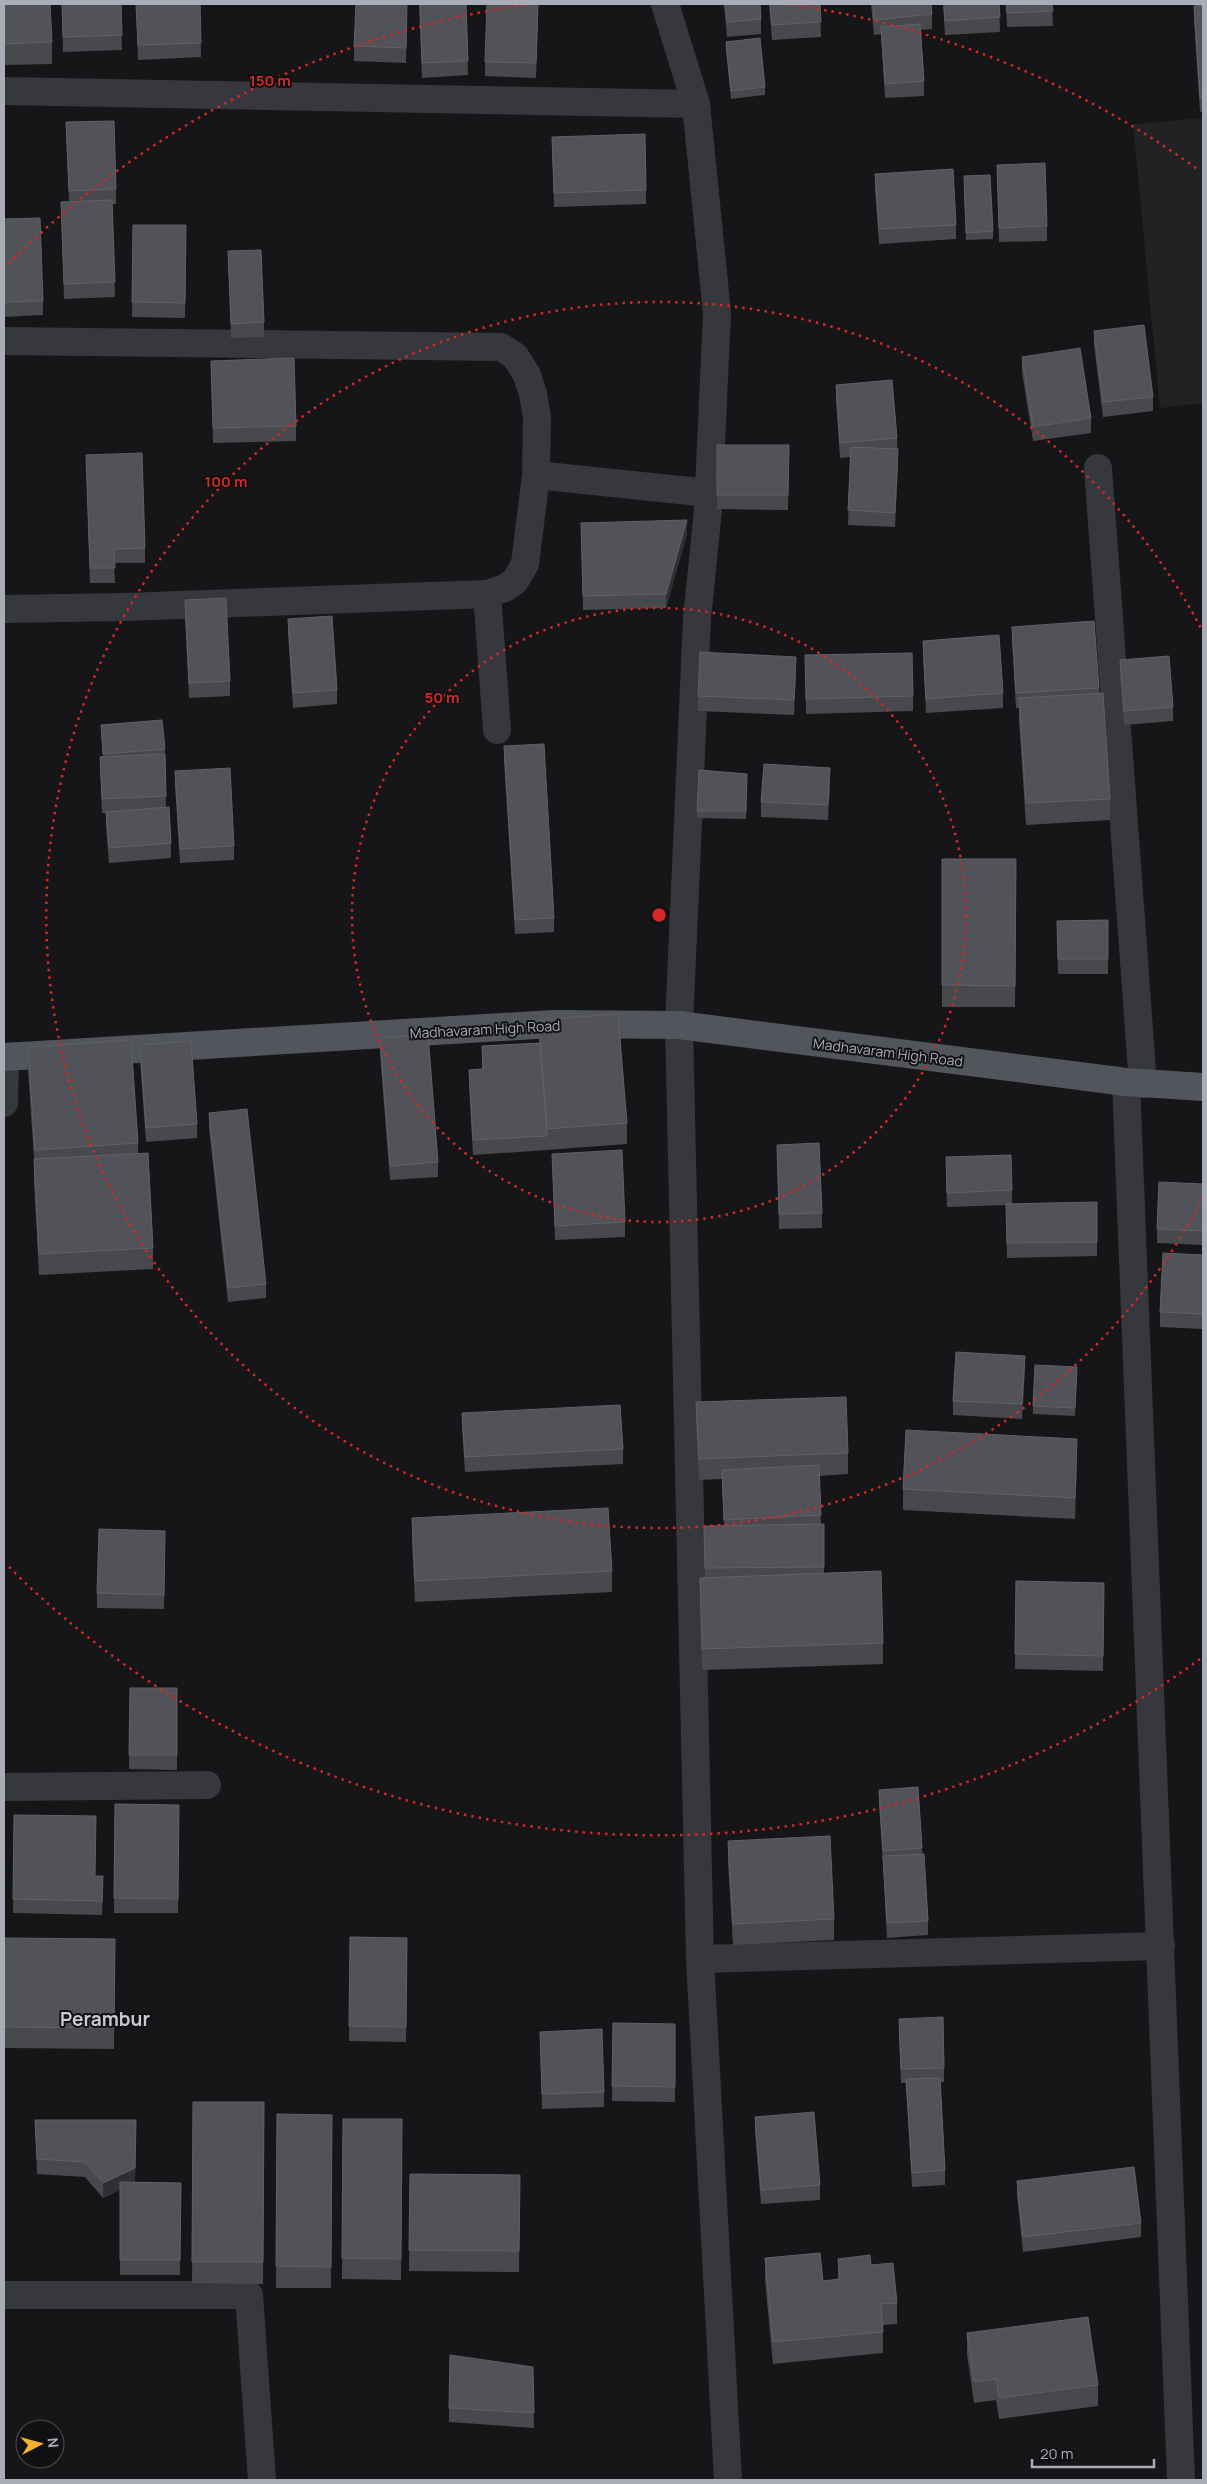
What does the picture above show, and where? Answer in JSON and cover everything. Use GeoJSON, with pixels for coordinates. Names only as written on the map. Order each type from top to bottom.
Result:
{"type":"FeatureCollection","features":[{"type":"Feature","properties":{"kind":"main road","name":"Madhavaram High Road"},"geometry":{"type":"LineString","coordinates":[[4,1057],[552,1024],[679,1025],[1135,1083],[1203,1087]]}},
{"type":"Feature","properties":{"kind":"street"},"geometry":{"type":"LineString","coordinates":[[665,4],[696,104],[717,313],[709,493],[698,618],[679,1025],[700,1960],[728,2480]]}},
{"type":"Feature","properties":{"kind":"street"},"geometry":{"type":"LineString","coordinates":[[4,91],[696,104]]}},
{"type":"Feature","properties":{"kind":"street"},"geometry":{"type":"LineString","coordinates":[[4,341],[501,347],[515,356],[527,376],[533,394],[537,417],[536,475],[525,564],[515,581],[505,588],[487,594],[135,607],[4,609]]}},
{"type":"Feature","properties":{"kind":"street"},"geometry":{"type":"LineString","coordinates":[[1098,468],[1135,1083],[1161,1946],[1181,2480]]}},
{"type":"Feature","properties":{"kind":"street"},"geometry":{"type":"LineString","coordinates":[[536,475],[709,493]]}},
{"type":"Feature","properties":{"kind":"street"},"geometry":{"type":"LineString","coordinates":[[487,594],[497,730]]}},
{"type":"Feature","properties":{"kind":"street"},"geometry":{"type":"LineString","coordinates":[[4,1057],[4,1103]]}},
{"type":"Feature","properties":{"kind":"street"},"geometry":{"type":"LineString","coordinates":[[4,1787],[208,1785]]}},
{"type":"Feature","properties":{"kind":"street"},"geometry":{"type":"LineString","coordinates":[[700,1960],[1161,1946]]}},
{"type":"Feature","properties":{"kind":"street"},"geometry":{"type":"LineString","coordinates":[[4,2295],[249,2295],[262,2480]]}},
{"type":"Feature","properties":{"kind":"shaded area"},"geometry":{"type":"Polygon","coordinates":[[[1203,118],[1203,403],[1160,408],[1133,124],[1203,118]]]}},
{"type":"Feature","properties":{"kind":"building"},"geometry":{"type":"Polygon","coordinates":[[[4,4],[50,4],[52,42],[4,44],[4,4]]]}},
{"type":"Feature","properties":{"kind":"building"},"geometry":{"type":"Polygon","coordinates":[[[62,4],[121,4],[122,35],[63,37],[62,4]]]}},
{"type":"Feature","properties":{"kind":"building"},"geometry":{"type":"Polygon","coordinates":[[[136,4],[200,4],[201,43],[138,45],[136,4]]]}},
{"type":"Feature","properties":{"kind":"building"},"geometry":{"type":"Polygon","coordinates":[[[356,4],[407,4],[406,48],[354,46],[356,4]]]}},
{"type":"Feature","properties":{"kind":"building"},"geometry":{"type":"Polygon","coordinates":[[[420,4],[466,4],[468,61],[422,63],[420,4]]]}},
{"type":"Feature","properties":{"kind":"building"},"geometry":{"type":"Polygon","coordinates":[[[487,4],[538,4],[536,63],[485,62],[487,4]]]}},
{"type":"Feature","properties":{"kind":"building"},"geometry":{"type":"Polygon","coordinates":[[[725,4],[760,4],[761,19],[727,22],[725,4]]]}},
{"type":"Feature","properties":{"kind":"building"},"geometry":{"type":"Polygon","coordinates":[[[770,4],[820,4],[821,22],[772,25],[770,4]]]}},
{"type":"Feature","properties":{"kind":"building"},"geometry":{"type":"Polygon","coordinates":[[[873,4],[931,4],[932,14],[874,20],[873,4]]]}},
{"type":"Feature","properties":{"kind":"building"},"geometry":{"type":"Polygon","coordinates":[[[944,4],[999,4],[1000,17],[945,21],[944,4]]]}},
{"type":"Feature","properties":{"kind":"building"},"geometry":{"type":"Polygon","coordinates":[[[1006,4],[1052,4],[1053,11],[1007,13],[1006,4]]]}},
{"type":"Feature","properties":{"kind":"building"},"geometry":{"type":"Polygon","coordinates":[[[1203,5],[1203,97],[1200,97],[1194,6],[1203,5]]]}},
{"type":"Feature","properties":{"kind":"building"},"geometry":{"type":"Polygon","coordinates":[[[920,24],[924,81],[885,84],[881,27],[920,24]]]}},
{"type":"Feature","properties":{"kind":"building"},"geometry":{"type":"Polygon","coordinates":[[[760,38],[765,87],[731,91],[726,42],[760,38]]]}},
{"type":"Feature","properties":{"kind":"building"},"geometry":{"type":"Polygon","coordinates":[[[114,121],[116,189],[69,191],[66,122],[114,121]]]}},
{"type":"Feature","properties":{"kind":"building"},"geometry":{"type":"Polygon","coordinates":[[[645,134],[646,190],[554,193],[552,137],[645,134]]]}},
{"type":"Feature","properties":{"kind":"building"},"geometry":{"type":"Polygon","coordinates":[[[1045,163],[1047,226],[999,228],[997,165],[1045,163]]]}},
{"type":"Feature","properties":{"kind":"building"},"geometry":{"type":"Polygon","coordinates":[[[953,169],[956,225],[879,229],[875,174],[953,169]]]}},
{"type":"Feature","properties":{"kind":"building"},"geometry":{"type":"Polygon","coordinates":[[[990,175],[993,231],[966,233],[964,176],[990,175]]]}},
{"type":"Feature","properties":{"kind":"building"},"geometry":{"type":"Polygon","coordinates":[[[112,200],[115,282],[64,284],[61,202],[112,200]]]}},
{"type":"Feature","properties":{"kind":"building"},"geometry":{"type":"Polygon","coordinates":[[[40,218],[43,301],[4,302],[4,219],[40,218]]]}},
{"type":"Feature","properties":{"kind":"building"},"geometry":{"type":"Polygon","coordinates":[[[133,225],[186,225],[185,303],[132,302],[133,225]]]}},
{"type":"Feature","properties":{"kind":"building"},"geometry":{"type":"Polygon","coordinates":[[[261,250],[264,322],[231,324],[228,251],[261,250]]]}},
{"type":"Feature","properties":{"kind":"building"},"geometry":{"type":"Polygon","coordinates":[[[1144,325],[1153,397],[1103,402],[1094,331],[1144,325]]]}},
{"type":"Feature","properties":{"kind":"building"},"geometry":{"type":"Polygon","coordinates":[[[1080,348],[1091,418],[1033,427],[1022,357],[1080,348]]]}},
{"type":"Feature","properties":{"kind":"building"},"geometry":{"type":"Polygon","coordinates":[[[294,358],[296,426],[213,428],[211,361],[294,358]]]}},
{"type":"Feature","properties":{"kind":"building"},"geometry":{"type":"Polygon","coordinates":[[[892,380],[897,438],[840,443],[836,385],[892,380]]]}},
{"type":"Feature","properties":{"kind":"building"},"geometry":{"type":"Polygon","coordinates":[[[717,445],[789,445],[788,495],[717,495],[717,445]]]}},
{"type":"Feature","properties":{"kind":"building"},"geometry":{"type":"Polygon","coordinates":[[[851,447],[898,449],[895,513],[848,510],[851,447]]]}},
{"type":"Feature","properties":{"kind":"building"},"geometry":{"type":"Polygon","coordinates":[[[142,453],[145,548],[114,549],[115,568],[90,568],[86,455],[142,453]]]}},
{"type":"Feature","properties":{"kind":"building"},"geometry":{"type":"Polygon","coordinates":[[[687,520],[666,594],[583,596],[581,523],[687,520]]]}},
{"type":"Feature","properties":{"kind":"building"},"geometry":{"type":"Polygon","coordinates":[[[226,598],[230,681],[189,683],[185,600],[226,598]]]}},
{"type":"Feature","properties":{"kind":"building"},"geometry":{"type":"Polygon","coordinates":[[[332,616],[337,690],[293,693],[288,619],[332,616]]]}},
{"type":"Feature","properties":{"kind":"building"},"geometry":{"type":"Polygon","coordinates":[[[1094,621],[1099,688],[1016,693],[1012,627],[1094,621]]]}},
{"type":"Feature","properties":{"kind":"building"},"geometry":{"type":"Polygon","coordinates":[[[999,635],[1003,693],[926,699],[923,641],[999,635]]]}},
{"type":"Feature","properties":{"kind":"building"},"geometry":{"type":"Polygon","coordinates":[[[700,652],[796,657],[794,700],[698,696],[700,652]]]}},
{"type":"Feature","properties":{"kind":"building"},"geometry":{"type":"Polygon","coordinates":[[[912,653],[913,696],[806,699],[805,655],[912,653]]]}},
{"type":"Feature","properties":{"kind":"building"},"geometry":{"type":"Polygon","coordinates":[[[1169,656],[1173,707],[1124,711],[1120,660],[1169,656]]]}},
{"type":"Feature","properties":{"kind":"building"},"geometry":{"type":"Polygon","coordinates":[[[1103,693],[1110,799],[1026,803],[1019,698],[1103,693]]]}},
{"type":"Feature","properties":{"kind":"building"},"geometry":{"type":"Polygon","coordinates":[[[162,720],[165,749],[103,754],[101,725],[162,720]]]}},
{"type":"Feature","properties":{"kind":"building"},"geometry":{"type":"Polygon","coordinates":[[[544,744],[554,918],[515,920],[504,746],[544,744]]]}},
{"type":"Feature","properties":{"kind":"building"},"geometry":{"type":"Polygon","coordinates":[[[165,754],[166,796],[102,799],[100,757],[165,754]]]}},
{"type":"Feature","properties":{"kind":"building"},"geometry":{"type":"Polygon","coordinates":[[[764,764],[830,768],[828,805],[761,802],[764,764]]]}},
{"type":"Feature","properties":{"kind":"building"},"geometry":{"type":"Polygon","coordinates":[[[230,768],[234,846],[180,849],[175,771],[230,768]]]}},
{"type":"Feature","properties":{"kind":"building"},"geometry":{"type":"Polygon","coordinates":[[[699,770],[747,774],[746,811],[697,811],[699,770]]]}},
{"type":"Feature","properties":{"kind":"building"},"geometry":{"type":"Polygon","coordinates":[[[169,807],[171,843],[109,848],[106,812],[169,807]]]}},
{"type":"Feature","properties":{"kind":"building"},"geometry":{"type":"Polygon","coordinates":[[[942,859],[1016,859],[1015,986],[942,985],[942,859]]]}},
{"type":"Feature","properties":{"kind":"building"},"geometry":{"type":"Polygon","coordinates":[[[1108,920],[1108,959],[1058,959],[1057,921],[1108,920]]]}},
{"type":"Feature","properties":{"kind":"building"},"geometry":{"type":"Polygon","coordinates":[[[618,1014],[627,1123],[547,1129],[539,1020],[618,1014]]]}},
{"type":"Feature","properties":{"kind":"building"},"geometry":{"type":"Polygon","coordinates":[[[428,1034],[438,1162],[390,1166],[380,1038],[428,1034]]]}},
{"type":"Feature","properties":{"kind":"building"},"geometry":{"type":"Polygon","coordinates":[[[131,1040],[138,1143],[35,1150],[28,1047],[131,1040]]]}},
{"type":"Feature","properties":{"kind":"building"},"geometry":{"type":"Polygon","coordinates":[[[191,1041],[197,1124],[146,1128],[140,1045],[191,1041]]]}},
{"type":"Feature","properties":{"kind":"building"},"geometry":{"type":"Polygon","coordinates":[[[540,1043],[547,1136],[473,1140],[469,1070],[483,1069],[482,1046],[540,1043]]]}},
{"type":"Feature","properties":{"kind":"building"},"geometry":{"type":"Polygon","coordinates":[[[247,1109],[266,1284],[228,1288],[209,1113],[247,1109]]]}},
{"type":"Feature","properties":{"kind":"building"},"geometry":{"type":"Polygon","coordinates":[[[819,1143],[822,1213],[779,1214],[777,1145],[819,1143]]]}},
{"type":"Feature","properties":{"kind":"building"},"geometry":{"type":"Polygon","coordinates":[[[622,1150],[625,1222],[555,1226],[552,1154],[622,1150]]]}},
{"type":"Feature","properties":{"kind":"building"},"geometry":{"type":"Polygon","coordinates":[[[148,1153],[153,1248],[39,1254],[34,1159],[148,1153]]]}},
{"type":"Feature","properties":{"kind":"building"},"geometry":{"type":"Polygon","coordinates":[[[1011,1155],[1012,1190],[947,1193],[946,1157],[1011,1155]]]}},
{"type":"Feature","properties":{"kind":"building"},"geometry":{"type":"Polygon","coordinates":[[[1159,1182],[1203,1184],[1203,1231],[1157,1229],[1159,1182]]]}},
{"type":"Feature","properties":{"kind":"building"},"geometry":{"type":"Polygon","coordinates":[[[1097,1202],[1097,1242],[1007,1243],[1006,1204],[1097,1202]]]}},
{"type":"Feature","properties":{"kind":"building"},"geometry":{"type":"Polygon","coordinates":[[[1163,1253],[1203,1255],[1203,1314],[1160,1312],[1163,1253]]]}},
{"type":"Feature","properties":{"kind":"building"},"geometry":{"type":"Polygon","coordinates":[[[956,1352],[1025,1356],[1022,1404],[953,1401],[956,1352]]]}},
{"type":"Feature","properties":{"kind":"building"},"geometry":{"type":"Polygon","coordinates":[[[1035,1365],[1077,1367],[1075,1408],[1033,1406],[1035,1365]]]}},
{"type":"Feature","properties":{"kind":"building"},"geometry":{"type":"Polygon","coordinates":[[[846,1397],[848,1453],[699,1459],[696,1402],[846,1397]]]}},
{"type":"Feature","properties":{"kind":"building"},"geometry":{"type":"Polygon","coordinates":[[[620,1405],[623,1449],[465,1457],[462,1413],[620,1405]]]}},
{"type":"Feature","properties":{"kind":"building"},"geometry":{"type":"Polygon","coordinates":[[[906,1430],[1077,1439],[1075,1498],[903,1489],[906,1430]]]}},
{"type":"Feature","properties":{"kind":"building"},"geometry":{"type":"Polygon","coordinates":[[[819,1465],[821,1515],[724,1520],[722,1470],[819,1465]]]}},
{"type":"Feature","properties":{"kind":"building"},"geometry":{"type":"Polygon","coordinates":[[[608,1508],[612,1571],[415,1581],[412,1518],[608,1508]]]}},
{"type":"Feature","properties":{"kind":"building"},"geometry":{"type":"Polygon","coordinates":[[[824,1524],[824,1567],[705,1568],[704,1526],[824,1524]]]}},
{"type":"Feature","properties":{"kind":"building"},"geometry":{"type":"Polygon","coordinates":[[[99,1529],[165,1531],[164,1595],[97,1593],[99,1529]]]}},
{"type":"Feature","properties":{"kind":"building"},"geometry":{"type":"Polygon","coordinates":[[[881,1571],[883,1643],[702,1649],[700,1578],[881,1571]]]}},
{"type":"Feature","properties":{"kind":"building"},"geometry":{"type":"Polygon","coordinates":[[[1016,1581],[1104,1583],[1103,1656],[1015,1654],[1016,1581]]]}},
{"type":"Feature","properties":{"kind":"building"},"geometry":{"type":"Polygon","coordinates":[[[130,1688],[177,1688],[177,1755],[129,1755],[130,1688]]]}},
{"type":"Feature","properties":{"kind":"building"},"geometry":{"type":"Polygon","coordinates":[[[918,1787],[922,1848],[883,1851],[879,1790],[918,1787]]]}},
{"type":"Feature","properties":{"kind":"building"},"geometry":{"type":"Polygon","coordinates":[[[115,1804],[179,1805],[178,1899],[114,1898],[115,1804]]]}},
{"type":"Feature","properties":{"kind":"building"},"geometry":{"type":"Polygon","coordinates":[[[14,1815],[96,1816],[95,1876],[103,1876],[102,1901],[13,1899],[14,1815]]]}},
{"type":"Feature","properties":{"kind":"building"},"geometry":{"type":"Polygon","coordinates":[[[830,1836],[834,1919],[733,1924],[728,1841],[830,1836]]]}},
{"type":"Feature","properties":{"kind":"building"},"geometry":{"type":"Polygon","coordinates":[[[924,1854],[928,1921],[887,1923],[883,1856],[924,1854]]]}},
{"type":"Feature","properties":{"kind":"building"},"geometry":{"type":"Polygon","coordinates":[[[350,1937],[407,1938],[406,2027],[349,2026],[350,1937]]]}},
{"type":"Feature","properties":{"kind":"building"},"geometry":{"type":"Polygon","coordinates":[[[4,1938],[115,1939],[114,2028],[4,2027],[4,1938]]]}},
{"type":"Feature","properties":{"kind":"building"},"geometry":{"type":"Polygon","coordinates":[[[943,2017],[944,2068],[901,2069],[899,2019],[943,2017]]]}},
{"type":"Feature","properties":{"kind":"building"},"geometry":{"type":"Polygon","coordinates":[[[613,2023],[675,2024],[675,2087],[612,2086],[613,2023]]]}},
{"type":"Feature","properties":{"kind":"building"},"geometry":{"type":"Polygon","coordinates":[[[602,2029],[604,2092],[542,2094],[540,2032],[602,2029]]]}},
{"type":"Feature","properties":{"kind":"building"},"geometry":{"type":"Polygon","coordinates":[[[940,2078],[945,2170],[912,2173],[906,2079],[940,2078]]]}},
{"type":"Feature","properties":{"kind":"building"},"geometry":{"type":"Polygon","coordinates":[[[193,2102],[264,2102],[263,2262],[192,2262],[193,2102]]]}},
{"type":"Feature","properties":{"kind":"building"},"geometry":{"type":"Polygon","coordinates":[[[814,2112],[820,2185],[761,2190],[755,2117],[814,2112]]]}},
{"type":"Feature","properties":{"kind":"building"},"geometry":{"type":"Polygon","coordinates":[[[277,2114],[332,2115],[331,2267],[276,2266],[277,2114]]]}},
{"type":"Feature","properties":{"kind":"building"},"geometry":{"type":"Polygon","coordinates":[[[343,2119],[402,2119],[401,2259],[342,2258],[343,2119]]]}},
{"type":"Feature","properties":{"kind":"building"},"geometry":{"type":"Polygon","coordinates":[[[35,2120],[136,2120],[135,2168],[103,2183],[85,2162],[37,2159],[35,2120]]]}},
{"type":"Feature","properties":{"kind":"building"},"geometry":{"type":"Polygon","coordinates":[[[1134,2167],[1141,2223],[1023,2237],[1017,2181],[1134,2167]]]}},
{"type":"Feature","properties":{"kind":"building"},"geometry":{"type":"Polygon","coordinates":[[[410,2174],[520,2175],[519,2251],[409,2250],[410,2174]]]}},
{"type":"Feature","properties":{"kind":"building"},"geometry":{"type":"Polygon","coordinates":[[[120,2182],[181,2183],[180,2260],[120,2260],[120,2182]]]}},
{"type":"Feature","properties":{"kind":"building"},"geometry":{"type":"Polygon","coordinates":[[[820,2253],[823,2281],[840,2279],[838,2259],[870,2255],[871,2265],[893,2263],[897,2303],[881,2304],[883,2332],[773,2342],[765,2258],[820,2253]]]}},
{"type":"Feature","properties":{"kind":"building"},"geometry":{"type":"Polygon","coordinates":[[[1088,2317],[1098,2385],[999,2398],[996,2379],[974,2382],[967,2333],[1088,2317]]]}},
{"type":"Feature","properties":{"kind":"building"},"geometry":{"type":"Polygon","coordinates":[[[450,2355],[533,2367],[534,2413],[449,2408],[450,2355]]]}},
{"type":"Feature","properties":{"kind":"district","name":"Perambur"},"geometry":{"type":"Point","coordinates":[105,2019]}}]}
